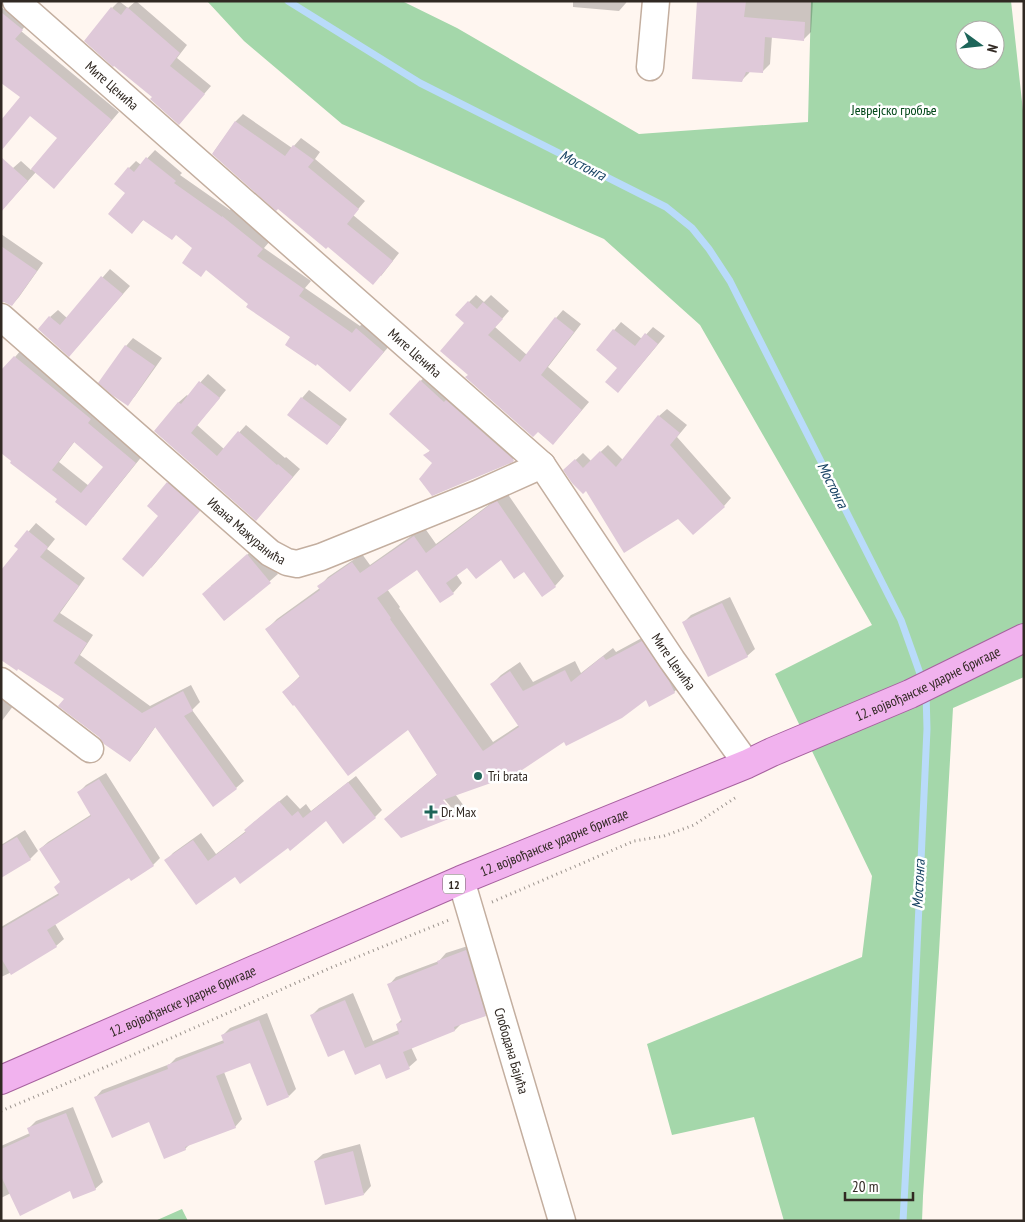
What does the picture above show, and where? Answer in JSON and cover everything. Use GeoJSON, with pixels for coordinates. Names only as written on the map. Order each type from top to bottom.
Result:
{"type":"FeatureCollection","features":[{"type":"Feature","properties":{"kind":"main road","name":"12. војвођанске ударне бригаде"},"geometry":{"type":"LineString","coordinates":[[1,1080],[461,880],[747,764],[910,694],[1024,638]]}},
{"type":"Feature","properties":{"kind":"street","name":"Мите Ценића"},"geometry":{"type":"LineString","coordinates":[[16,1],[542,465],[672,660],[747,764]]}},
{"type":"Feature","properties":{"kind":"street"},"geometry":{"type":"LineString","coordinates":[[650,67],[656,1]]}},
{"type":"Feature","properties":{"kind":"street","name":"Ивана Мажуранића"},"geometry":{"type":"LineString","coordinates":[[1,317],[270,553],[287,562],[297,564],[321,556],[477,494],[542,465]]}},
{"type":"Feature","properties":{"kind":"street"},"geometry":{"type":"LineString","coordinates":[[1,680],[90,749]]}},
{"type":"Feature","properties":{"kind":"street","name":"Слободана Бајића"},"geometry":{"type":"LineString","coordinates":[[461,880],[562,1221]]}},
{"type":"Feature","properties":{"kind":"green space","name":"Јеврејско гробље"},"geometry":{"type":"Polygon","coordinates":[[[207,1],[402,1],[457,28],[639,134],[808,122],[811,1],[1011,1],[1024,120],[1024,677],[953,708],[922,1221],[784,1221],[754,1117],[672,1135],[647,1044],[862,957],[872,876],[775,674],[872,625],[700,325],[604,239],[342,124],[244,41],[207,1]]]}},
{"type":"Feature","properties":{"kind":"green space"},"geometry":{"type":"Polygon","coordinates":[[[182,1209],[188,1221],[155,1221],[182,1209]]]}},
{"type":"Feature","properties":{"kind":"building"},"geometry":{"type":"Polygon","coordinates":[[[697,1],[746,1],[744,17],[805,22],[804,41],[765,37],[763,73],[746,72],[742,82],[692,79],[697,1]]]}},
{"type":"Feature","properties":{"kind":"building"},"geometry":{"type":"Polygon","coordinates":[[[111,7],[121,15],[127,7],[180,53],[170,66],[205,94],[179,125],[150,99],[152,97],[113,67],[84,41],[111,7]]]}},
{"type":"Feature","properties":{"kind":"building"},"geometry":{"type":"Polygon","coordinates":[[[1,12],[23,30],[15,39],[112,120],[54,189],[31,169],[57,138],[30,116],[1,151],[1,120],[20,97],[1,83],[1,12]]]}},
{"type":"Feature","properties":{"kind":"building"},"geometry":{"type":"Polygon","coordinates":[[[235,121],[285,156],[293,145],[314,160],[308,167],[359,209],[347,224],[393,261],[373,285],[328,247],[326,249],[278,209],[276,211],[212,154],[235,121]]]}},
{"type":"Feature","properties":{"kind":"building"},"geometry":{"type":"Polygon","coordinates":[[[1,157],[28,181],[1,212],[1,157]]]}},
{"type":"Feature","properties":{"kind":"building"},"geometry":{"type":"Polygon","coordinates":[[[146,157],[176,181],[174,183],[222,216],[263,249],[257,256],[304,289],[299,296],[352,333],[356,328],[384,352],[350,392],[317,364],[316,366],[285,345],[290,337],[246,307],[248,304],[206,270],[201,277],[182,263],[192,248],[176,235],[172,240],[143,220],[132,234],[108,214],[125,193],[114,184],[128,167],[134,172],[146,157]]]}},
{"type":"Feature","properties":{"kind":"building"},"geometry":{"type":"Polygon","coordinates":[[[1,246],[37,271],[12,306],[1,302],[1,246]]]}},
{"type":"Feature","properties":{"kind":"building"},"geometry":{"type":"Polygon","coordinates":[[[101,276],[123,294],[69,357],[38,329],[49,316],[60,325],[101,276]]]}},
{"type":"Feature","properties":{"kind":"building"},"geometry":{"type":"Polygon","coordinates":[[[468,301],[477,309],[483,302],[503,319],[488,335],[520,362],[555,317],[574,332],[541,375],[582,410],[553,445],[538,432],[533,437],[465,377],[468,375],[440,351],[464,323],[455,315],[468,301]]]}},
{"type":"Feature","properties":{"kind":"building"},"geometry":{"type":"Polygon","coordinates":[[[613,329],[635,346],[645,333],[658,344],[618,393],[605,382],[617,368],[596,350],[613,329]]]}},
{"type":"Feature","properties":{"kind":"building"},"geometry":{"type":"Polygon","coordinates":[[[125,345],[155,366],[128,406],[98,383],[125,345]]]}},
{"type":"Feature","properties":{"kind":"building"},"geometry":{"type":"Polygon","coordinates":[[[14,356],[91,419],[88,423],[136,463],[86,526],[55,502],[57,499],[10,463],[11,461],[1,453],[1,370],[14,356]],[[74,442],[52,470],[81,493],[103,467],[74,442]]]}},
{"type":"Feature","properties":{"kind":"building"},"geometry":{"type":"Polygon","coordinates":[[[420,380],[444,402],[446,400],[514,460],[513,462],[432,496],[419,479],[432,463],[423,455],[430,451],[389,414],[420,380]]]}},
{"type":"Feature","properties":{"kind":"building"},"geometry":{"type":"Polygon","coordinates":[[[199,381],[220,398],[191,433],[217,456],[238,431],[293,477],[256,521],[154,431],[178,402],[181,404],[199,381]]]}},
{"type":"Feature","properties":{"kind":"building"},"geometry":{"type":"Polygon","coordinates":[[[301,397],[341,427],[327,445],[287,415],[301,397]]]}},
{"type":"Feature","properties":{"kind":"building"},"geometry":{"type":"Polygon","coordinates":[[[658,415],[680,433],[670,445],[725,507],[693,535],[678,519],[624,553],[586,491],[583,494],[563,470],[575,459],[583,468],[600,451],[616,467],[658,415]]]}},
{"type":"Feature","properties":{"kind":"building"},"geometry":{"type":"Polygon","coordinates":[[[167,482],[200,511],[143,577],[122,559],[158,516],[147,506],[167,482]]]}},
{"type":"Feature","properties":{"kind":"building"},"geometry":{"type":"Polygon","coordinates":[[[497,501],[556,587],[542,597],[524,572],[514,579],[501,560],[476,579],[467,568],[446,583],[454,594],[440,603],[417,570],[377,598],[483,751],[519,727],[490,684],[510,671],[523,691],[565,670],[571,682],[603,656],[606,660],[642,641],[675,693],[649,707],[646,700],[622,718],[566,746],[564,742],[516,774],[443,800],[456,816],[401,838],[384,819],[437,775],[408,730],[348,776],[282,692],[300,677],[265,629],[320,590],[317,586],[352,562],[360,573],[414,536],[426,553],[497,501]]]}},
{"type":"Feature","properties":{"kind":"building"},"geometry":{"type":"Polygon","coordinates":[[[27,530],[48,547],[40,557],[79,586],[53,621],[87,643],[74,663],[142,713],[183,691],[193,711],[184,716],[237,789],[213,807],[155,727],[130,762],[104,744],[99,737],[58,706],[64,699],[1,660],[1,570],[18,549],[14,546],[27,530]]]}},
{"type":"Feature","properties":{"kind":"building"},"geometry":{"type":"Polygon","coordinates":[[[247,554],[271,583],[224,621],[202,594],[247,554]]]}},
{"type":"Feature","properties":{"kind":"building"},"geometry":{"type":"Polygon","coordinates":[[[722,603],[748,657],[708,677],[682,622],[722,603]]]}},
{"type":"Feature","properties":{"kind":"building"},"geometry":{"type":"Polygon","coordinates":[[[99,779],[154,866],[131,881],[129,878],[47,930],[57,947],[11,975],[1,958],[1,929],[59,895],[54,887],[60,882],[39,849],[91,816],[77,792],[99,779]]]}},
{"type":"Feature","properties":{"kind":"building"},"geometry":{"type":"Polygon","coordinates":[[[348,782],[376,818],[343,844],[326,821],[290,851],[288,848],[240,884],[235,877],[196,905],[164,860],[193,840],[208,861],[246,832],[244,830],[279,801],[292,816],[298,811],[303,818],[348,782]]]}},
{"type":"Feature","properties":{"kind":"building"},"geometry":{"type":"Polygon","coordinates":[[[17,837],[31,860],[1,878],[1,846],[17,837]]]}},
{"type":"Feature","properties":{"kind":"building"},"geometry":{"type":"Polygon","coordinates":[[[466,950],[486,1016],[454,1027],[455,1031],[403,1052],[410,1069],[386,1079],[380,1064],[355,1075],[344,1050],[328,1057],[310,1015],[345,1000],[365,1048],[399,1034],[396,1024],[402,1022],[387,984],[438,964],[437,961],[466,950]]]}},
{"type":"Feature","properties":{"kind":"building"},"geometry":{"type":"Polygon","coordinates":[[[259,1020],[289,1097],[267,1106],[250,1063],[216,1076],[236,1128],[185,1147],[186,1150],[164,1159],[149,1122],[112,1138],[94,1097],[168,1069],[167,1065],[224,1043],[221,1035],[259,1020]]]}},
{"type":"Feature","properties":{"kind":"building"},"geometry":{"type":"Polygon","coordinates":[[[66,1113],[96,1190],[73,1199],[70,1191],[20,1216],[1,1176],[1,1149],[30,1136],[27,1128],[66,1113]]]}},
{"type":"Feature","properties":{"kind":"building"},"geometry":{"type":"Polygon","coordinates":[[[353,1151],[364,1195],[325,1205],[314,1161],[353,1151]]]}},
{"type":"Feature","properties":{"kind":"waterway","name":"Мостонга"},"geometry":{"type":"LineString","coordinates":[[288,1],[420,83],[666,207],[692,228],[709,249],[730,281],[901,620],[923,682]]}},
{"type":"Feature","properties":{"kind":"waterway","name":"Мостонга"},"geometry":{"type":"LineString","coordinates":[[903,1221],[927,729],[926,692]]}},
{"type":"Feature","properties":{"kind":"place","name":"Tri brata"},"geometry":{"type":"Point","coordinates":[478,776]}},
{"type":"Feature","properties":{"kind":"place","name":"Dr. Max"},"geometry":{"type":"Point","coordinates":[431,812]}}]}
